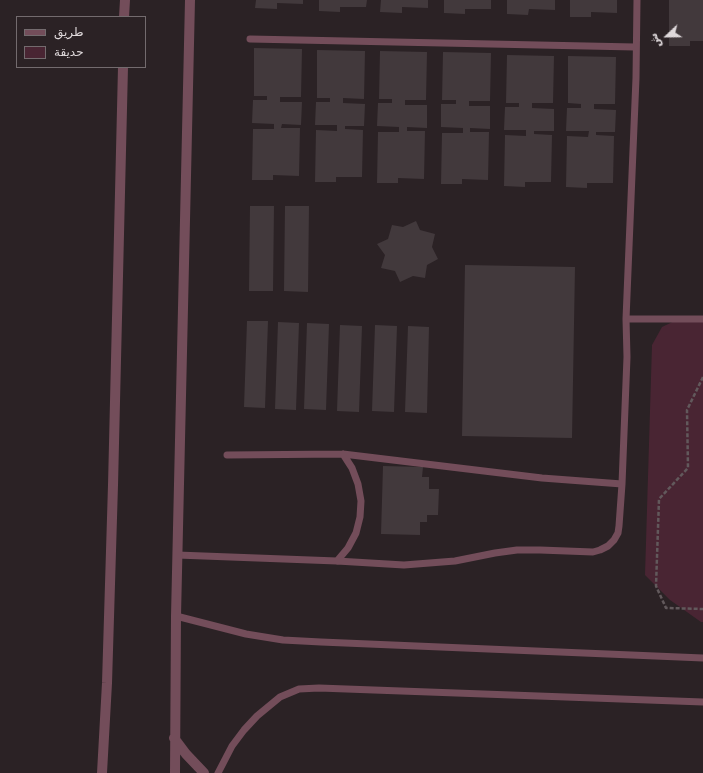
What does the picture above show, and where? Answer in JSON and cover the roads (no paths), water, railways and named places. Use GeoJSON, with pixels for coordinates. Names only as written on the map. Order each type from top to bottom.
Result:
{"type":"FeatureCollection","features":[{"type":"Feature","properties":{"kind":"street"},"geometry":{"type":"LineString","coordinates":[[124,16],[125,0]]}},
{"type":"Feature","properties":{"kind":"street"},"geometry":{"type":"LineString","coordinates":[[175,773],[174,738],[177,555],[190,0]]}},
{"type":"Feature","properties":{"kind":"street"},"geometry":{"type":"LineString","coordinates":[[102,773],[114,485],[123,68]]}},
{"type":"Feature","properties":{"kind":"street"},"geometry":{"type":"LineString","coordinates":[[174,738],[186,754],[204,773]]}},
{"type":"Feature","properties":{"kind":"lane"},"geometry":{"type":"LineString","coordinates":[[177,555],[404,565],[455,561],[517,550],[585,552],[600,550],[614,540],[618,533],[622,484],[626,319],[636,78],[635,47],[637,0]]}},
{"type":"Feature","properties":{"kind":"lane"},"geometry":{"type":"LineString","coordinates":[[250,39],[635,47]]}},
{"type":"Feature","properties":{"kind":"lane"},"geometry":{"type":"LineString","coordinates":[[626,319],[703,318]]}},
{"type":"Feature","properties":{"kind":"lane"},"geometry":{"type":"LineString","coordinates":[[337,561],[348,548],[356,534],[360,517],[361,501],[358,484],[352,468],[343,454]]}},
{"type":"Feature","properties":{"kind":"lane"},"geometry":{"type":"LineString","coordinates":[[227,456],[343,454],[534,477],[622,484]]}},
{"type":"Feature","properties":{"kind":"lane"},"geometry":{"type":"LineString","coordinates":[[176,616],[246,634],[283,640],[703,658]]}},
{"type":"Feature","properties":{"kind":"lane"},"geometry":{"type":"LineString","coordinates":[[218,773],[232,746],[257,716],[280,697],[299,689],[319,688],[703,702]]}}]}
